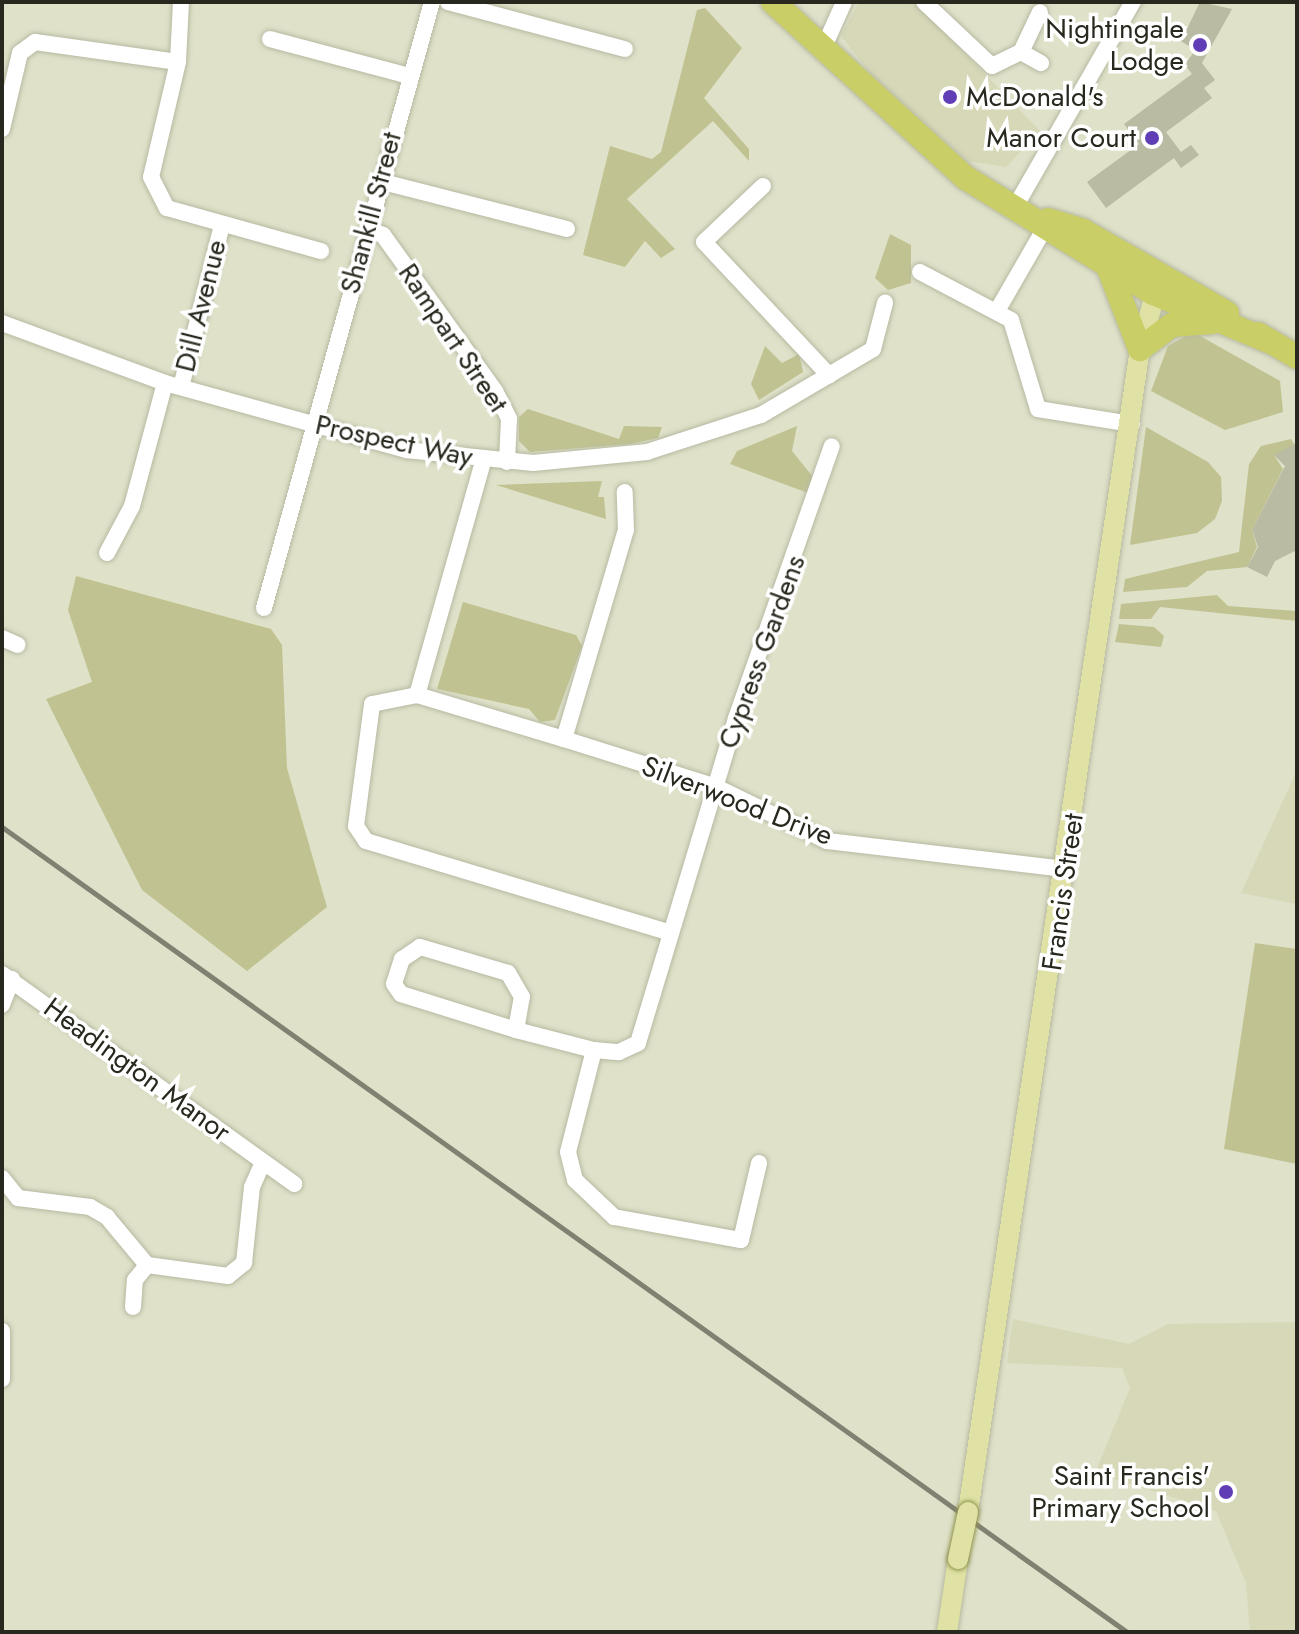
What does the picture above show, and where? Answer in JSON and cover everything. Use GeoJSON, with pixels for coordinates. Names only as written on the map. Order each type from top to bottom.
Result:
{"type":"FeatureCollection","features":[{"type":"Feature","properties":{"kind":"highway"},"geometry":{"type":"LineString","coordinates":[[773,2],[923,145],[1045,228],[1109,269],[1157,284],[1297,357]]}},
{"type":"Feature","properties":{"kind":"highway"},"geometry":{"type":"LineString","coordinates":[[1019,209],[1083,231],[1214,322],[1271,342]]}},
{"type":"Feature","properties":{"kind":"highway"},"geometry":{"type":"LineString","coordinates":[[1109,269],[1140,349],[1172,325],[1214,322]]}},
{"type":"Feature","properties":{"kind":"main road","name":"Francis Street"},"geometry":{"type":"LineString","coordinates":[[947,1632],[968,1512],[1132,424],[1140,349],[1157,284]]}},
{"type":"Feature","properties":{"kind":"street","name":"Dill Avenue"},"geometry":{"type":"LineString","coordinates":[[181,2],[178,62],[151,177],[167,208],[321,251]]}},
{"type":"Feature","properties":{"kind":"street","name":"Shankill Street"},"geometry":{"type":"LineString","coordinates":[[264,608],[379,181],[432,2]]}},
{"type":"Feature","properties":{"kind":"street"},"geometry":{"type":"LineString","coordinates":[[448,2],[625,49]]}},
{"type":"Feature","properties":{"kind":"street"},"geometry":{"type":"LineString","coordinates":[[514,19],[519,2]]}},
{"type":"Feature","properties":{"kind":"street"},"geometry":{"type":"LineString","coordinates":[[823,49],[844,2]]}},
{"type":"Feature","properties":{"kind":"street"},"geometry":{"type":"LineString","coordinates":[[924,2],[983,62],[1002,66],[1021,52],[1040,12]]}},
{"type":"Feature","properties":{"kind":"street"},"geometry":{"type":"LineString","coordinates":[[1019,209],[1133,2]]}},
{"type":"Feature","properties":{"kind":"street"},"geometry":{"type":"LineString","coordinates":[[270,39],[409,76]]}},
{"type":"Feature","properties":{"kind":"street"},"geometry":{"type":"LineString","coordinates":[[2,129],[20,53],[35,42],[178,62]]}},
{"type":"Feature","properties":{"kind":"street"},"geometry":{"type":"LineString","coordinates":[[1021,52],[1041,63]]}},
{"type":"Feature","properties":{"kind":"street"},"geometry":{"type":"LineString","coordinates":[[379,181],[567,229]]}},
{"type":"Feature","properties":{"kind":"street"},"geometry":{"type":"LineString","coordinates":[[763,186],[704,242],[829,375]]}},
{"type":"Feature","properties":{"kind":"street","name":"Dill Avenue"},"geometry":{"type":"LineString","coordinates":[[107,553],[132,506],[222,225]]}},
{"type":"Feature","properties":{"kind":"street"},"geometry":{"type":"LineString","coordinates":[[997,311],[1045,228]]}},
{"type":"Feature","properties":{"kind":"street","name":"Rampart Street"},"geometry":{"type":"LineString","coordinates":[[368,229],[383,235],[495,391],[509,419],[507,462]]}},
{"type":"Feature","properties":{"kind":"street"},"geometry":{"type":"LineString","coordinates":[[923,279],[997,311],[1020,336],[1038,409],[1132,424]]}},
{"type":"Feature","properties":{"kind":"street","name":"Prospect Way"},"geometry":{"type":"LineString","coordinates":[[2,323],[173,385],[313,424],[483,461],[507,462],[647,452],[738,425],[873,349],[885,303]]}},
{"type":"Feature","properties":{"kind":"street","name":"Cypress Gardens"},"geometry":{"type":"LineString","coordinates":[[594,1050],[619,1052],[638,1043],[716,787],[832,446]]}},
{"type":"Feature","properties":{"kind":"street"},"geometry":{"type":"LineString","coordinates":[[483,461],[417,695],[389,696],[367,713],[360,836],[671,933]]}},
{"type":"Feature","properties":{"kind":"street"},"geometry":{"type":"LineString","coordinates":[[564,739],[626,530],[625,492]]}},
{"type":"Feature","properties":{"kind":"street"},"geometry":{"type":"LineString","coordinates":[[2,638],[18,645]]}},
{"type":"Feature","properties":{"kind":"street","name":"Silverwood Drive"},"geometry":{"type":"LineString","coordinates":[[417,695],[716,787],[827,841],[1065,869]]}},
{"type":"Feature","properties":{"kind":"street"},"geometry":{"type":"LineString","coordinates":[[516,1030],[522,997],[508,973],[420,947],[402,959],[394,984],[401,994],[516,1030],[594,1050],[568,1152],[575,1180],[614,1217],[736,1241],[743,1238],[759,1163]]}},
{"type":"Feature","properties":{"kind":"street","name":"Headington Manor"},"geometry":{"type":"LineString","coordinates":[[2,1005],[7,976],[294,1184]]}},
{"type":"Feature","properties":{"kind":"street"},"geometry":{"type":"LineString","coordinates":[[2,1178],[18,1198],[90,1207],[107,1217],[147,1265],[228,1276],[239,1270],[263,1162]]}},
{"type":"Feature","properties":{"kind":"street"},"geometry":{"type":"LineString","coordinates":[[133,1307],[135,1280],[147,1265]]}},
{"type":"Feature","properties":{"kind":"street"},"geometry":{"type":"LineString","coordinates":[[2,1331],[2,1379]]}},
{"type":"Feature","properties":{"kind":"shaded area"},"geometry":{"type":"Polygon","coordinates":[[[859,2],[915,2],[1040,131],[1006,167],[967,161],[871,74],[841,36],[859,2]]]}},
{"type":"Feature","properties":{"kind":"shaded area"},"geometry":{"type":"Polygon","coordinates":[[[705,8],[742,48],[704,98],[749,149],[749,161],[713,121],[627,199],[675,249],[661,258],[645,241],[625,267],[583,255],[610,146],[652,159],[661,152],[697,10],[705,8]]]}},
{"type":"Feature","properties":{"kind":"shaded area"},"geometry":{"type":"Polygon","coordinates":[[[890,234],[911,245],[911,283],[888,290],[875,278],[890,234]]]}},
{"type":"Feature","properties":{"kind":"shaded area"},"geometry":{"type":"Polygon","coordinates":[[[1193,332],[1280,381],[1283,412],[1225,430],[1151,391],[1168,346],[1193,332]]]}},
{"type":"Feature","properties":{"kind":"shaded area"},"geometry":{"type":"Polygon","coordinates":[[[765,346],[782,363],[799,354],[803,372],[759,400],[751,384],[765,346]]]}},
{"type":"Feature","properties":{"kind":"shaded area"},"geometry":{"type":"Polygon","coordinates":[[[528,409],[619,439],[624,426],[662,427],[658,438],[630,444],[530,452],[519,441],[519,417],[528,409]]]}},
{"type":"Feature","properties":{"kind":"shaded area"},"geometry":{"type":"Polygon","coordinates":[[[797,426],[792,451],[813,477],[808,493],[730,464],[737,451],[797,426]]]}},
{"type":"Feature","properties":{"kind":"shaded area"},"geometry":{"type":"Polygon","coordinates":[[[1146,427],[1208,462],[1221,477],[1222,501],[1215,519],[1197,533],[1130,545],[1146,427]]]}},
{"type":"Feature","properties":{"kind":"shaded area"},"geometry":{"type":"Polygon","coordinates":[[[1291,439],[1297,449],[1274,455],[1283,469],[1252,530],[1257,547],[1247,567],[1207,571],[1187,587],[1123,592],[1125,579],[1239,552],[1249,464],[1261,446],[1291,439]]]}},
{"type":"Feature","properties":{"kind":"shaded area"},"geometry":{"type":"Polygon","coordinates":[[[602,481],[598,497],[604,497],[606,519],[496,485],[602,481]]]}},
{"type":"Feature","properties":{"kind":"shaded area"},"geometry":{"type":"Polygon","coordinates":[[[76,576],[271,629],[282,645],[287,768],[327,907],[247,971],[142,890],[46,699],[92,682],[68,610],[76,576]]]}},
{"type":"Feature","properties":{"kind":"shaded area"},"geometry":{"type":"Polygon","coordinates":[[[1217,595],[1228,606],[1297,611],[1297,621],[1160,607],[1151,619],[1119,619],[1121,604],[1217,595]]]}},
{"type":"Feature","properties":{"kind":"shaded area"},"geometry":{"type":"Polygon","coordinates":[[[463,602],[576,635],[582,646],[555,720],[540,722],[529,709],[437,689],[463,602]]]}},
{"type":"Feature","properties":{"kind":"shaded area"},"geometry":{"type":"Polygon","coordinates":[[[1119,624],[1154,627],[1164,636],[1161,647],[1115,642],[1119,624]]]}},
{"type":"Feature","properties":{"kind":"shaded area"},"geometry":{"type":"Polygon","coordinates":[[[1297,770],[1297,904],[1241,893],[1297,770]]]}},
{"type":"Feature","properties":{"kind":"shaded area"},"geometry":{"type":"Polygon","coordinates":[[[1255,943],[1297,949],[1297,1164],[1224,1149],[1255,943]]]}},
{"type":"Feature","properties":{"kind":"shaded area","name":"Saint Francis' Primary School"},"geometry":{"type":"Polygon","coordinates":[[[1013,1319],[1129,1344],[1168,1324],[1297,1322],[1297,1632],[1250,1632],[1246,1583],[1216,1511],[1095,1473],[1130,1388],[1122,1368],[1007,1363],[1013,1319]]]}},
{"type":"Feature","properties":{"kind":"building","name":"Manor Court"},"geometry":{"type":"Polygon","coordinates":[[[1200,2],[1232,9],[1202,63],[1215,80],[1204,88],[1212,98],[1166,132],[1181,152],[1191,145],[1199,155],[1181,168],[1174,158],[1106,208],[1087,182],[1139,144],[1124,124],[1192,74],[1185,65],[1195,50],[1181,41],[1200,2]]]}},
{"type":"Feature","properties":{"kind":"building"},"geometry":{"type":"Polygon","coordinates":[[[1297,443],[1297,550],[1275,561],[1267,577],[1247,567],[1258,547],[1252,530],[1285,466],[1274,455],[1297,443]]]}},
{"type":"Feature","properties":{"kind":"railway"},"geometry":{"type":"LineString","coordinates":[[2,827],[1127,1632]]}},
{"type":"Feature","properties":{"kind":"place","name":"Nightingale Lodge"},"geometry":{"type":"Point","coordinates":[1200,45]}},
{"type":"Feature","properties":{"kind":"place","name":"McDonald's"},"geometry":{"type":"Point","coordinates":[950,97]}},
{"type":"Feature","properties":{"kind":"place","name":"Manor Court"},"geometry":{"type":"Point","coordinates":[1152,138]}},
{"type":"Feature","properties":{"kind":"place","name":"Saint Francis' Primary School"},"geometry":{"type":"Point","coordinates":[1226,1492]}}]}
